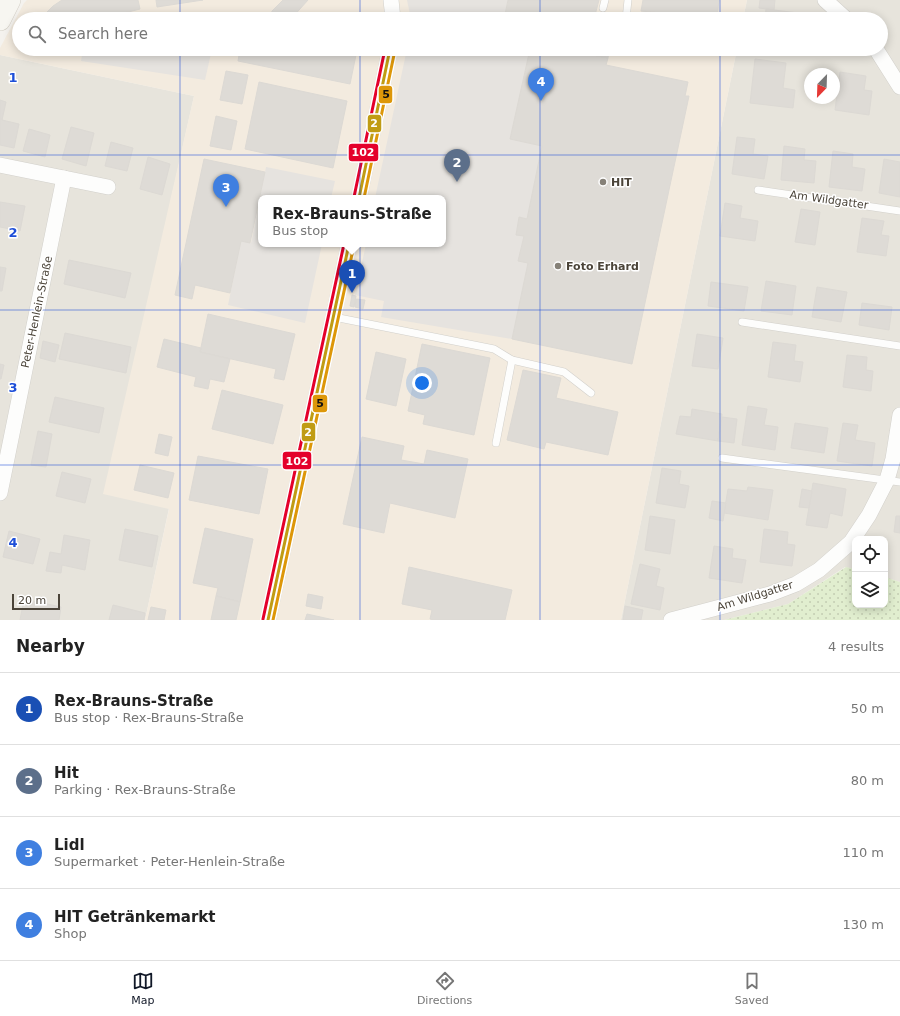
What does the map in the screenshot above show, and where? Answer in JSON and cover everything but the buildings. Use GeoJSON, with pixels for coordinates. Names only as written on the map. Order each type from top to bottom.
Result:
{"type":"FeatureCollection","features":[{"type":"Feature","properties":{"kind":"main road"},"geometry":{"type":"LineString","coordinates":[[0,20],[10,0]]}},
{"type":"Feature","properties":{"kind":"street"},"geometry":{"type":"LineString","coordinates":[[391,0],[392,12]]}},
{"type":"Feature","properties":{"kind":"street"},"geometry":{"type":"LineString","coordinates":[[825,0],[838,12]]}},
{"type":"Feature","properties":{"kind":"street"},"geometry":{"type":"LineString","coordinates":[[360,195],[389,56]]}},
{"type":"Feature","properties":{"kind":"street"},"geometry":{"type":"LineString","coordinates":[[880,56],[900,87]]}},
{"type":"Feature","properties":{"kind":"street"},"geometry":{"type":"LineString","coordinates":[[0,165],[108,187]]}},
{"type":"Feature","properties":{"kind":"street","name":"Peter-Henlein-Straße"},"geometry":{"type":"LineString","coordinates":[[0,493],[64,178]]}},
{"type":"Feature","properties":{"kind":"street"},"geometry":{"type":"LineString","coordinates":[[268,620],[348,247]]}},
{"type":"Feature","properties":{"kind":"street","name":"Am Wildgatter"},"geometry":{"type":"LineString","coordinates":[[671,620],[770,594],[796,584],[819,570],[851,542],[894,481],[893,459],[900,415]]}},
{"type":"Feature","properties":{"kind":"lane"},"geometry":{"type":"LineString","coordinates":[[603,8],[605,0]]}},
{"type":"Feature","properties":{"kind":"lane"},"geometry":{"type":"LineString","coordinates":[[627,12],[628,0]]}},
{"type":"Feature","properties":{"kind":"lane","name":"Am Wildgatter"},"geometry":{"type":"LineString","coordinates":[[758,190],[900,211]]}},
{"type":"Feature","properties":{"kind":"lane"},"geometry":{"type":"LineString","coordinates":[[334,317],[494,350],[512,360],[564,372],[591,393]]}},
{"type":"Feature","properties":{"kind":"lane"},"geometry":{"type":"LineString","coordinates":[[742,322],[900,346]]}},
{"type":"Feature","properties":{"kind":"lane"},"geometry":{"type":"LineString","coordinates":[[496,443],[512,360]]}},
{"type":"Feature","properties":{"kind":"lane"},"geometry":{"type":"LineString","coordinates":[[722,458],[894,481]]}},
{"type":"Feature","properties":{"kind":"shaded area"},"geometry":{"type":"Polygon","coordinates":[[[27,0],[747,0],[744,12],[19,12],[27,0]]]}},
{"type":"Feature","properties":{"kind":"shaded area"},"geometry":{"type":"Polygon","coordinates":[[[407,0],[508,0],[505,12],[410,12],[407,0]]]}},
{"type":"Feature","properties":{"kind":"shaded area"},"geometry":{"type":"Polygon","coordinates":[[[747,0],[900,0],[900,582],[888,578],[888,536],[852,536],[852,568],[845,567],[788,604],[724,620],[621,620],[736,56],[888,56],[888,12],[744,12],[747,0]]]}},
{"type":"Feature","properties":{"kind":"shaded area"},"geometry":{"type":"Polygon","coordinates":[[[12,26],[12,56],[736,56],[621,620],[145,620],[169,509],[103,494],[194,96],[0,55],[0,48],[12,26]]]}},
{"type":"Feature","properties":{"kind":"shaded area"},"geometry":{"type":"Polygon","coordinates":[[[0,55],[194,96],[122,419],[169,508],[145,620],[0,620],[0,55]]]}},
{"type":"Feature","properties":{"kind":"shaded area"},"geometry":{"type":"Polygon","coordinates":[[[82,56],[210,56],[205,80],[81,61],[82,56]]]}},
{"type":"Feature","properties":{"kind":"shaded area"},"geometry":{"type":"Polygon","coordinates":[[[405,56],[528,56],[510,139],[542,146],[527,219],[519,217],[516,234],[524,236],[518,261],[528,263],[512,339],[381,317],[384,301],[355,295],[365,247],[446,247],[446,195],[376,195],[405,56]]]}},
{"type":"Feature","properties":{"kind":"shaded area"},"geometry":{"type":"Polygon","coordinates":[[[266,167],[335,181],[332,195],[260,195],[266,167]]]}},
{"type":"Feature","properties":{"kind":"shaded area"},"geometry":{"type":"Polygon","coordinates":[[[258,208],[258,247],[321,247],[305,323],[228,305],[241,241],[251,243],[258,208]]]}},
{"type":"Feature","properties":{"kind":"green space"},"geometry":{"type":"Polygon","coordinates":[[[846,567],[852,568],[852,608],[888,608],[888,578],[900,582],[900,620],[724,620],[788,604],[846,567]]]}},
{"type":"Feature","properties":{"kind":"transit line","name":"102"},"geometry":{"type":"LineString","coordinates":[[354,195],[384,56]]}},
{"type":"Feature","properties":{"kind":"transit line","name":"2"},"geometry":{"type":"LineString","coordinates":[[360,195],[389,56]]}},
{"type":"Feature","properties":{"kind":"transit line","name":"5"},"geometry":{"type":"LineString","coordinates":[[365,195],[394,56]]}},
{"type":"Feature","properties":{"kind":"transit line","name":"102"},"geometry":{"type":"LineString","coordinates":[[263,619],[343,247]]}},
{"type":"Feature","properties":{"kind":"transit line","name":"2"},"geometry":{"type":"LineString","coordinates":[[268,620],[348,247]]}},
{"type":"Feature","properties":{"kind":"transit line","name":"5"},"geometry":{"type":"LineString","coordinates":[[273,620],[354,247]]}},
{"type":"Feature","properties":{"kind":"place","name":"HIT Getränkemarkt"},"geometry":{"type":"Point","coordinates":[541,101]}},
{"type":"Feature","properties":{"kind":"place","name":"Hit"},"geometry":{"type":"Point","coordinates":[457,182]}},
{"type":"Feature","properties":{"kind":"place","name":"HIT"},"geometry":{"type":"Point","coordinates":[603,182]}},
{"type":"Feature","properties":{"kind":"place","name":"Lidl"},"geometry":{"type":"Point","coordinates":[226,207]}},
{"type":"Feature","properties":{"kind":"place","name":"Foto Erhard"},"geometry":{"type":"Point","coordinates":[558,266]}},
{"type":"Feature","properties":{"kind":"place","name":"Rex-Brauns-Straße"},"geometry":{"type":"Point","coordinates":[352,293]}}]}
